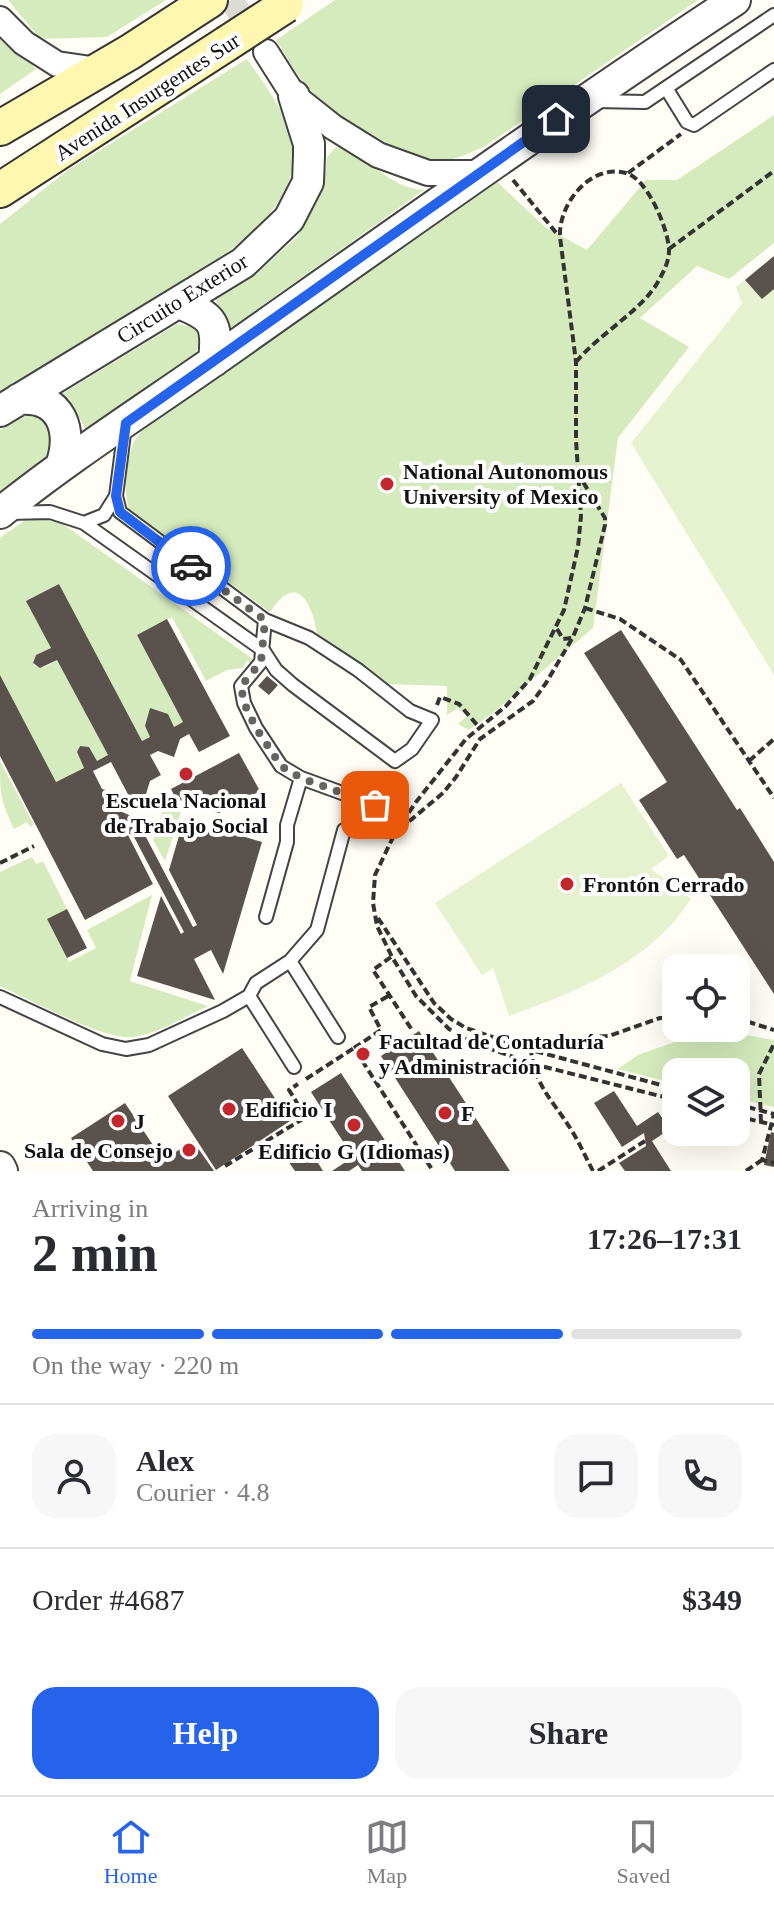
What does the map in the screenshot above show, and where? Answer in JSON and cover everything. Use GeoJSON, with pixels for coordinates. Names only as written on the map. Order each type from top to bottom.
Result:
{"type":"FeatureCollection","features":[{"type":"Feature","properties":{"kind":"main road","name":"Avenida Insurgentes Sur"},"geometry":{"type":"LineString","coordinates":[[0,128],[205,3]]}},
{"type":"Feature","properties":{"kind":"main road","name":"Avenida Insurgentes Sur"},"geometry":{"type":"LineString","coordinates":[[0,190],[290,3]]}},
{"type":"Feature","properties":{"kind":"main road"},"geometry":{"type":"LineString","coordinates":[[0,197],[32,172]]}},
{"type":"Feature","properties":{"kind":"street"},"geometry":{"type":"LineString","coordinates":[[0,514],[61,466],[581,101],[735,0]]}},
{"type":"Feature","properties":{"kind":"street"},"geometry":{"type":"LineString","coordinates":[[0,19],[24,43],[57,64],[98,70]]}},
{"type":"Feature","properties":{"kind":"street","name":"Circuito Exterior"},"geometry":{"type":"LineString","coordinates":[[10,405],[243,263],[289,219],[308,182],[309,144],[294,96],[266,52]]}},
{"type":"Feature","properties":{"kind":"street","name":"Circuito Exterior"},"geometry":{"type":"LineString","coordinates":[[294,96],[333,127],[400,165],[428,173],[480,173]]}},
{"type":"Feature","properties":{"kind":"street"},"geometry":{"type":"LineString","coordinates":[[179,303],[203,313],[217,334],[214,361]]}},
{"type":"Feature","properties":{"kind":"street"},"geometry":{"type":"LineString","coordinates":[[10,405],[39,399],[60,417],[67,436],[61,466]]}},
{"type":"Feature","properties":{"kind":"lane"},"geometry":{"type":"LineString","coordinates":[[581,101],[645,102],[774,15]]}},
{"type":"Feature","properties":{"kind":"lane"},"geometry":{"type":"LineString","coordinates":[[666,88],[687,122],[694,125],[774,70]]}},
{"type":"Feature","properties":{"kind":"lane"},"geometry":{"type":"LineString","coordinates":[[0,514],[50,512],[84,523],[263,650],[276,670],[293,685],[395,761],[412,749],[432,720],[410,711],[358,670],[309,638],[265,620],[120,512],[116,496],[126,423]]}},
{"type":"Feature","properties":{"kind":"lane"},"geometry":{"type":"LineString","coordinates":[[84,523],[104,515],[116,496]]}},
{"type":"Feature","properties":{"kind":"lane"},"geometry":{"type":"LineString","coordinates":[[265,620],[261,662],[241,686],[244,703],[256,728],[281,766],[301,778],[375,805]]}},
{"type":"Feature","properties":{"kind":"lane"},"geometry":{"type":"LineString","coordinates":[[266,917],[301,778]]}},
{"type":"Feature","properties":{"kind":"lane"},"geometry":{"type":"LineString","coordinates":[[0,997],[102,1044],[126,1049],[149,1045],[223,1011],[249,996],[256,983],[290,961],[317,930],[344,830]]}},
{"type":"Feature","properties":{"kind":"lane"},"geometry":{"type":"LineString","coordinates":[[290,961],[338,1037]]}},
{"type":"Feature","properties":{"kind":"lane"},"geometry":{"type":"LineString","coordinates":[[249,996],[294,1067]]}},
{"type":"Feature","properties":{"kind":"path"},"geometry":{"type":"LineString","coordinates":[[662,1096],[533,1064],[471,1042],[449,1029],[416,996],[392,957],[377,926],[373,903],[375,875],[395,833],[446,763],[478,726],[506,706],[530,679],[564,610],[578,547],[580,493],[576,362],[560,237],[561,216],[569,200],[581,187],[605,174],[628,173],[694,125]]}},
{"type":"Feature","properties":{"kind":"path"},"geometry":{"type":"LineString","coordinates":[[669,249],[774,171]]}},
{"type":"Feature","properties":{"kind":"path"},"geometry":{"type":"LineString","coordinates":[[480,173],[500,173],[515,181],[560,237]]}},
{"type":"Feature","properties":{"kind":"path"},"geometry":{"type":"LineString","coordinates":[[576,362],[651,293],[667,265],[669,249],[653,201],[644,187],[628,173]]}},
{"type":"Feature","properties":{"kind":"path"},"geometry":{"type":"LineString","coordinates":[[395,833],[443,793],[480,739],[533,701],[573,637],[585,608],[605,525],[605,518],[577,470]]}},
{"type":"Feature","properties":{"kind":"path"},"geometry":{"type":"LineString","coordinates":[[580,493],[589,493]]}},
{"type":"Feature","properties":{"kind":"path"},"geometry":{"type":"LineString","coordinates":[[585,608],[620,619],[681,660],[774,798]]}},
{"type":"Feature","properties":{"kind":"path"},"geometry":{"type":"LineString","coordinates":[[557,629],[563,639],[573,637]]}},
{"type":"Feature","properties":{"kind":"path"},"geometry":{"type":"LineString","coordinates":[[432,720],[440,697],[459,704],[478,726]]}},
{"type":"Feature","properties":{"kind":"path"},"geometry":{"type":"LineString","coordinates":[[749,761],[774,739]]}},
{"type":"Feature","properties":{"kind":"path"},"geometry":{"type":"LineString","coordinates":[[0,863],[34,846]]}},
{"type":"Feature","properties":{"kind":"path"},"geometry":{"type":"LineString","coordinates":[[375,914],[434,1003],[451,1019],[477,1033],[531,1050],[662,1085]]}},
{"type":"Feature","properties":{"kind":"path"},"geometry":{"type":"LineString","coordinates":[[392,957],[373,970],[412,1030]]}},
{"type":"Feature","properties":{"kind":"path"},"geometry":{"type":"LineString","coordinates":[[225,1166],[306,1117],[289,1090],[381,1030],[369,1007],[390,995]]}},
{"type":"Feature","properties":{"kind":"path"},"geometry":{"type":"LineString","coordinates":[[645,1141],[595,1171],[573,1132],[540,1088],[530,1041],[609,1036],[662,1018]]}},
{"type":"Feature","properties":{"kind":"path"},"geometry":{"type":"LineString","coordinates":[[750,1022],[774,1030]]}},
{"type":"Feature","properties":{"kind":"path"},"geometry":{"type":"LineString","coordinates":[[761,1122],[759,1074],[774,1044]]}},
{"type":"Feature","properties":{"kind":"path"},"geometry":{"type":"LineString","coordinates":[[354,1048],[433,1171]]}},
{"type":"Feature","properties":{"kind":"path"},"geometry":{"type":"LineString","coordinates":[[746,1171],[762,1160],[774,1114],[750,1108]]}},
{"type":"Feature","properties":{"kind":"path"},"geometry":{"type":"LineString","coordinates":[[750,1119],[773,1125]]}},
{"type":"Feature","properties":{"kind":"path"},"geometry":{"type":"LineString","coordinates":[[762,1160],[774,1163]]}},
{"type":"Feature","properties":{"kind":"green space"},"geometry":{"type":"Polygon","coordinates":[[[8,0],[166,0],[107,37],[40,39],[8,0]]]}},
{"type":"Feature","properties":{"kind":"green space"},"geometry":{"type":"Polygon","coordinates":[[[335,0],[698,0],[487,145],[447,160],[430,160],[391,147],[334,111],[298,75],[276,40],[335,0]]]}},
{"type":"Feature","properties":{"kind":"green space"},"geometry":{"type":"Polygon","coordinates":[[[0,34],[36,69],[0,94],[0,34]]]}},
{"type":"Feature","properties":{"kind":"green space"},"geometry":{"type":"Polygon","coordinates":[[[247,59],[280,110],[294,148],[288,183],[268,216],[226,253],[0,394],[0,224],[68,170],[247,59]]]}},
{"type":"Feature","properties":{"kind":"green space"},"geometry":{"type":"Polygon","coordinates":[[[774,115],[774,243],[729,279],[697,266],[640,318],[689,347],[618,438],[593,628],[469,730],[458,724],[467,716],[458,708],[447,715],[447,686],[387,684],[317,633],[311,611],[301,596],[288,594],[270,612],[130,512],[126,471],[135,440],[145,428],[183,396],[491,176],[545,227],[587,250],[646,180],[677,180],[774,115]]]}},
{"type":"Feature","properties":{"kind":"green space"},"geometry":{"type":"Polygon","coordinates":[[[336,147],[357,155],[398,183],[424,190],[231,328],[215,299],[255,275],[298,236],[324,184],[327,157],[336,147]]]}},
{"type":"Feature","properties":{"kind":"green space"},"geometry":{"type":"Polygon","coordinates":[[[774,256],[774,675],[631,443],[742,304],[736,287],[774,256]]]}},
{"type":"Feature","properties":{"kind":"green space"},"geometry":{"type":"Polygon","coordinates":[[[177,324],[194,327],[199,340],[195,354],[86,430],[70,400],[60,395],[177,324]]]}},
{"type":"Feature","properties":{"kind":"green space"},"geometry":{"type":"Polygon","coordinates":[[[32,414],[46,419],[56,445],[45,463],[0,493],[0,430],[32,414]]]}},
{"type":"Feature","properties":{"kind":"green space"},"geometry":{"type":"Polygon","coordinates":[[[41,519],[60,522],[257,662],[254,666],[247,661],[242,668],[227,670],[206,681],[172,617],[138,635],[183,722],[174,727],[167,714],[150,709],[145,726],[150,737],[142,741],[59,584],[27,601],[51,648],[36,655],[34,665],[43,668],[57,660],[108,755],[97,761],[89,747],[80,746],[77,752],[84,768],[56,782],[0,675],[0,538],[24,521],[41,519]]]}},
{"type":"Feature","properties":{"kind":"green space"},"geometry":{"type":"Polygon","coordinates":[[[0,761],[34,825],[30,827],[27,822],[14,829],[9,819],[3,803],[0,761]]]}},
{"type":"Feature","properties":{"kind":"green space","name":"Frontón Cerrado"},"geometry":{"type":"Polygon","coordinates":[[[621,783],[669,856],[651,869],[691,899],[655,941],[634,958],[586,985],[509,1016],[493,968],[482,975],[435,903],[621,783]]]}},
{"type":"Feature","properties":{"kind":"green space"},"geometry":{"type":"Polygon","coordinates":[[[164,806],[181,812],[165,861],[153,840],[164,806]]]}},
{"type":"Feature","properties":{"kind":"green space"},"geometry":{"type":"Polygon","coordinates":[[[32,857],[36,864],[43,861],[67,909],[47,919],[69,962],[96,948],[87,930],[152,895],[130,981],[208,1006],[152,1032],[133,1037],[120,1036],[86,1026],[0,986],[0,872],[32,857]]]}},
{"type":"Feature","properties":{"kind":"green space"},"geometry":{"type":"Polygon","coordinates":[[[750,1036],[774,1040],[774,1107],[750,1101],[750,1058],[662,1058],[662,1080],[618,1069],[638,1055],[674,1042],[750,1042],[750,1036]]]}},
{"type":"Feature","properties":{"kind":"building"},"geometry":{"type":"Polygon","coordinates":[[[774,256],[774,289],[762,299],[745,280],[774,256]]]}},
{"type":"Feature","properties":{"kind":"building"},"geometry":{"type":"Polygon","coordinates":[[[59,584],[142,741],[150,737],[145,726],[150,708],[168,714],[174,727],[183,722],[137,635],[167,619],[230,736],[199,752],[189,734],[180,739],[174,757],[158,751],[150,755],[161,775],[150,781],[146,794],[132,802],[111,762],[93,771],[102,789],[127,796],[122,812],[136,818],[193,927],[197,925],[169,870],[184,819],[262,842],[223,974],[211,950],[194,959],[215,1000],[137,976],[161,896],[181,934],[184,932],[133,835],[127,833],[153,884],[85,920],[0,756],[0,675],[56,782],[84,768],[77,752],[80,746],[89,747],[97,761],[108,755],[57,660],[40,668],[33,663],[36,655],[51,648],[26,601],[59,584]]]}},
{"type":"Feature","properties":{"kind":"building"},"geometry":{"type":"Polygon","coordinates":[[[621,630],[774,862],[774,994],[684,855],[677,859],[639,800],[667,782],[584,653],[621,630]]]}},
{"type":"Feature","properties":{"kind":"building"},"geometry":{"type":"Polygon","coordinates":[[[267,676],[278,685],[269,695],[258,686],[267,676]]]}},
{"type":"Feature","properties":{"kind":"building"},"geometry":{"type":"Polygon","coordinates":[[[239,753],[260,791],[219,813],[176,799],[171,789],[239,753]]]}},
{"type":"Feature","properties":{"kind":"building"},"geometry":{"type":"Polygon","coordinates":[[[67,909],[87,948],[67,958],[47,919],[67,909]]]}},
{"type":"Feature","properties":{"kind":"building","name":"F"},"geometry":{"type":"Polygon","coordinates":[[[419,1031],[510,1171],[455,1171],[381,1056],[419,1031]]]}},
{"type":"Feature","properties":{"kind":"building","name":"Edificio I"},"geometry":{"type":"Polygon","coordinates":[[[242,1048],[290,1121],[216,1170],[168,1096],[242,1048]]]}},
{"type":"Feature","properties":{"kind":"building","name":"Edificio G (Idiomas)"},"geometry":{"type":"Polygon","coordinates":[[[341,1073],[405,1171],[362,1171],[358,1165],[349,1171],[332,1171],[353,1157],[311,1092],[341,1073]]]}},
{"type":"Feature","properties":{"kind":"building"},"geometry":{"type":"Polygon","coordinates":[[[614,1091],[637,1126],[658,1112],[662,1118],[662,1134],[652,1141],[671,1171],[625,1171],[619,1163],[646,1146],[644,1133],[622,1147],[594,1103],[614,1091]]]}},
{"type":"Feature","properties":{"kind":"building","name":"J"},"geometry":{"type":"Polygon","coordinates":[[[125,1103],[163,1160],[193,1141],[214,1171],[93,1171],[71,1138],[125,1103]]]}},
{"type":"Feature","properties":{"kind":"building"},"geometry":{"type":"Polygon","coordinates":[[[771,1132],[774,1133],[774,1167],[764,1165],[771,1132]]]}},
{"type":"Feature","properties":{"kind":"building"},"geometry":{"type":"Polygon","coordinates":[[[309,1148],[323,1171],[295,1171],[288,1161],[309,1148]]]}},
{"type":"Feature","properties":{"kind":"tunnel"},"geometry":{"type":"LineString","coordinates":[[231,0],[258,41]]}},
{"type":"Feature","properties":{"kind":"way so far"},"geometry":{"type":"LineString","coordinates":[[191,566],[265,620],[261,662],[241,686],[244,703],[256,728],[281,766],[301,778],[375,805]]}},
{"type":"Feature","properties":{"kind":"place","name":"National Autonomous University of Mexico"},"geometry":{"type":"Point","coordinates":[387,484]}},
{"type":"Feature","properties":{"kind":"place","name":"Escuela Nacional de Trabajo Social"},"geometry":{"type":"Point","coordinates":[186,774]}},
{"type":"Feature","properties":{"kind":"place","name":"Frontón Cerrado"},"geometry":{"type":"Point","coordinates":[567,884]}},
{"type":"Feature","properties":{"kind":"place","name":"Facultad de Contaduría y Administración"},"geometry":{"type":"Point","coordinates":[363,1054]}},
{"type":"Feature","properties":{"kind":"place","name":"Edificio I"},"geometry":{"type":"Point","coordinates":[229,1109]}},
{"type":"Feature","properties":{"kind":"place","name":"F"},"geometry":{"type":"Point","coordinates":[445,1113]}},
{"type":"Feature","properties":{"kind":"place","name":"J"},"geometry":{"type":"Point","coordinates":[118,1121]}},
{"type":"Feature","properties":{"kind":"place","name":"Edificio G (Idiomas)"},"geometry":{"type":"Point","coordinates":[354,1125]}},
{"type":"Feature","properties":{"kind":"place","name":"Sala de Consejo"},"geometry":{"type":"Point","coordinates":[189,1150]}},
{"type":"Feature","properties":{"kind":"route"},"geometry":{"type":"LineString","coordinates":[[191,566],[120,512],[116,496],[126,423],[556,119]]}}]}
